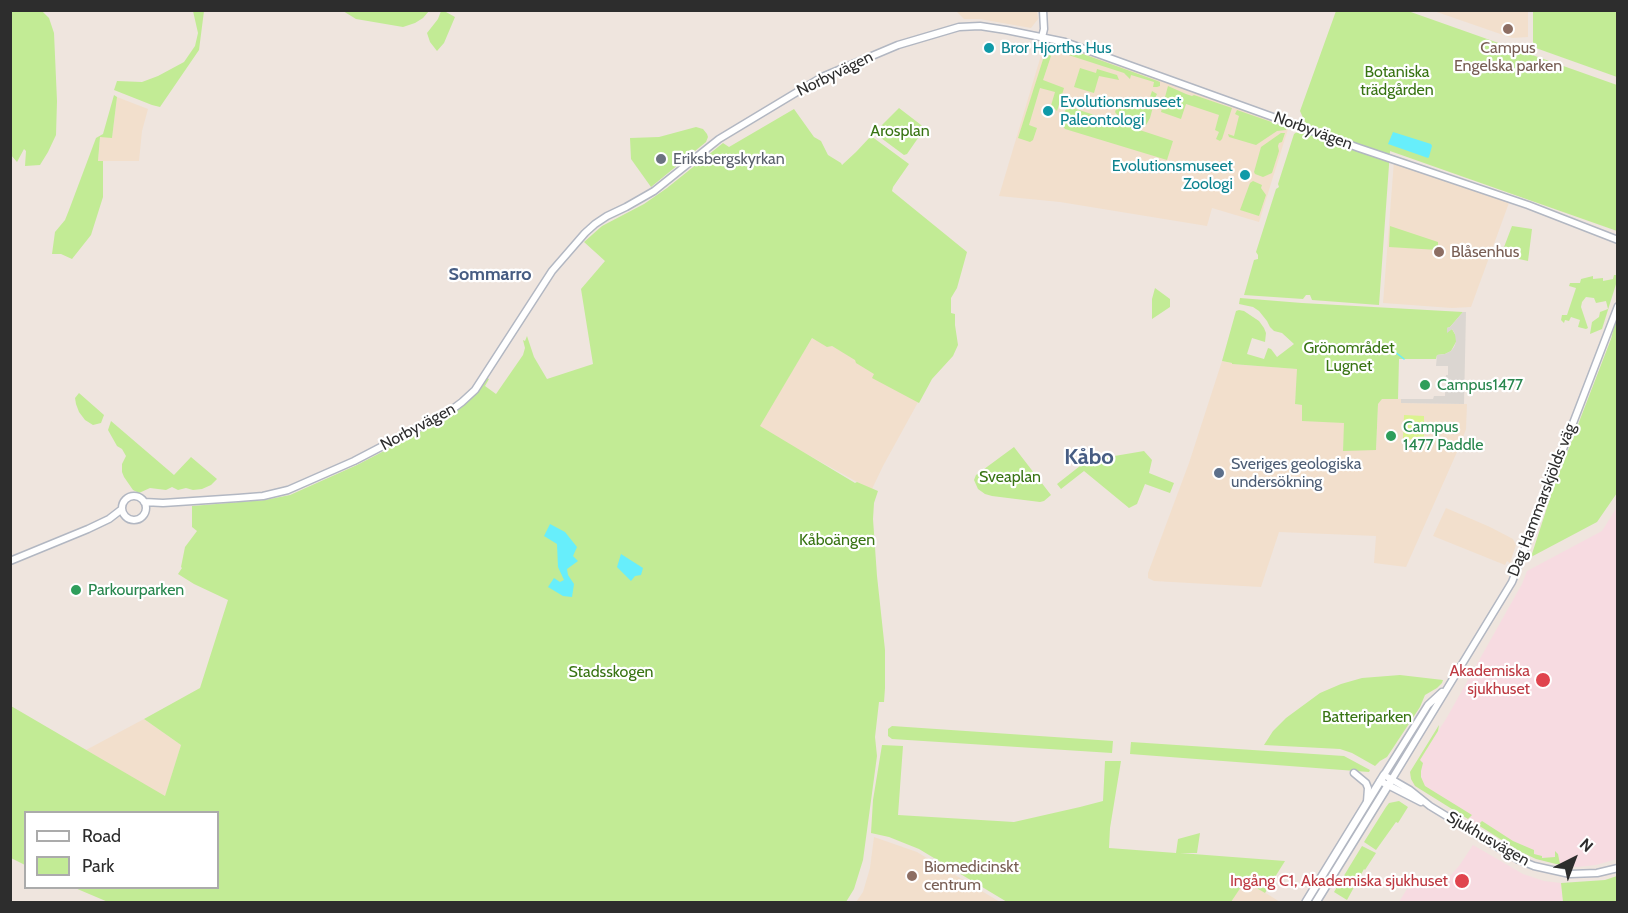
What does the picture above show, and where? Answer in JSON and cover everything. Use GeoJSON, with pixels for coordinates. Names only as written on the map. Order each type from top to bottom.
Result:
{"type":"FeatureCollection","features":[{"type":"Feature","properties":{"kind":"main road","name":"Dag Hammarskjölds väg"},"geometry":{"type":"LineString","coordinates":[[1306,903],[1382,778]]}},
{"type":"Feature","properties":{"kind":"main road","name":"Dag Hammarskjölds väg"},"geometry":{"type":"LineString","coordinates":[[1316,903],[1390,783]]}},
{"type":"Feature","properties":{"kind":"street"},"geometry":{"type":"LineString","coordinates":[[1042,37],[1043,10]]}},
{"type":"Feature","properties":{"kind":"street","name":"Norbyvägen"},"geometry":{"type":"LineString","coordinates":[[145,506],[263,496],[288,490],[354,461],[450,411],[475,390],[552,271],[585,233],[607,216],[654,191],[719,139],[822,77],[898,45],[959,27],[980,26],[1076,45],[1359,148],[1528,205],[1617,240]]}},
{"type":"Feature","properties":{"kind":"street","name":"Dag Hammarskjölds väg"},"geometry":{"type":"LineString","coordinates":[[1390,783],[1512,582],[1617,306]]}},
{"type":"Feature","properties":{"kind":"street"},"geometry":{"type":"LineString","coordinates":[[137,496],[145,506],[141,517],[137,520],[128,519],[123,513],[122,504],[129,497],[137,496]]}},
{"type":"Feature","properties":{"kind":"street"},"geometry":{"type":"LineString","coordinates":[[10,561],[123,513]]}},
{"type":"Feature","properties":{"kind":"street","name":"Dag Hammarskjölds väg"},"geometry":{"type":"LineString","coordinates":[[1382,778],[1428,705],[1449,685]]}},
{"type":"Feature","properties":{"kind":"street"},"geometry":{"type":"LineString","coordinates":[[1354,773],[1366,783],[1367,803]]}},
{"type":"Feature","properties":{"kind":"street","name":"Sjukhusvägen"},"geometry":{"type":"LineString","coordinates":[[1382,778],[1517,859],[1534,866],[1570,874],[1597,873],[1617,868]]}},
{"type":"Feature","properties":{"kind":"shaded area"},"geometry":{"type":"Polygon","coordinates":[[[956,11],[1037,11],[1038,19],[1031,28],[980,19],[964,19],[956,11]]]}},
{"type":"Feature","properties":{"kind":"shaded area","name":"Campus Engelska parken"},"geometry":{"type":"Polygon","coordinates":[[[1434,11],[1528,11],[1528,37],[1512,38],[1434,11]]]}},
{"type":"Feature","properties":{"kind":"shaded area"},"geometry":{"type":"Polygon","coordinates":[[[1045,42],[1064,46],[1285,125],[1288,129],[1259,222],[1212,208],[1207,226],[1060,202],[999,196],[1045,42]]]}},
{"type":"Feature","properties":{"kind":"shaded area"},"geometry":{"type":"Polygon","coordinates":[[[117,97],[148,109],[142,131],[139,161],[98,161],[100,137],[112,137],[117,97]]]}},
{"type":"Feature","properties":{"kind":"shaded area","name":"Blåsenhus"},"geometry":{"type":"Polygon","coordinates":[[[1394,161],[1510,200],[1471,307],[1452,308],[1383,303],[1394,161]]]}},
{"type":"Feature","properties":{"kind":"shaded area"},"geometry":{"type":"Polygon","coordinates":[[[1463,312],[1466,312],[1464,404],[1401,403],[1401,399],[1433,399],[1434,396],[1445,396],[1448,366],[1436,366],[1437,355],[1445,354],[1454,347],[1455,334],[1452,329],[1447,333],[1447,328],[1463,312]]]}},
{"type":"Feature","properties":{"kind":"shaded area"},"geometry":{"type":"Polygon","coordinates":[[[812,338],[832,346],[922,395],[872,489],[758,427],[812,338]]]}},
{"type":"Feature","properties":{"kind":"shaded area"},"geometry":{"type":"Polygon","coordinates":[[[1222,361],[1232,364],[1298,369],[1295,404],[1345,423],[1343,450],[1376,450],[1378,404],[1382,399],[1401,399],[1402,403],[1467,404],[1466,429],[1461,443],[1406,567],[1374,563],[1376,536],[1279,532],[1261,587],[1154,581],[1148,578],[1222,361]]]}},
{"type":"Feature","properties":{"kind":"shaded area","name":"Akademiska sjukhuset"},"geometry":{"type":"Polygon","coordinates":[[[1617,507],[1617,859],[1577,867],[1536,859],[1521,852],[1415,786],[1410,774],[1446,719],[1522,584],[1527,571],[1602,531],[1617,507]]]}},
{"type":"Feature","properties":{"kind":"shaded area"},"geometry":{"type":"Polygon","coordinates":[[[1446,508],[1513,539],[1516,545],[1510,563],[1507,561],[1505,565],[1433,536],[1446,508]]]}},
{"type":"Feature","properties":{"kind":"shaded area"},"geometry":{"type":"Polygon","coordinates":[[[144,719],[181,745],[165,797],[86,750],[144,719]]]}},
{"type":"Feature","properties":{"kind":"shaded area","name":"Biomedicinskt centrum"},"geometry":{"type":"Polygon","coordinates":[[[874,837],[917,852],[1000,902],[856,902],[863,892],[870,868],[874,837]]]}},
{"type":"Feature","properties":{"kind":"shaded area"},"geometry":{"type":"Polygon","coordinates":[[[1473,845],[1523,874],[1544,881],[1561,883],[1563,902],[1399,902],[1413,879],[1444,883],[1473,845]]]}},
{"type":"Feature","properties":{"kind":"shaded area"},"geometry":{"type":"Polygon","coordinates":[[[1245,880],[1280,902],[1231,902],[1245,880]]]}},
{"type":"Feature","properties":{"kind":"green space"},"geometry":{"type":"Polygon","coordinates":[[[10,11],[42,11],[49,18],[54,33],[56,135],[40,165],[25,166],[26,151],[24,149],[17,162],[11,155],[10,11]]]}},
{"type":"Feature","properties":{"kind":"green space"},"geometry":{"type":"Polygon","coordinates":[[[193,11],[204,11],[199,50],[160,107],[114,90],[117,81],[142,82],[184,62],[195,46],[198,33],[193,11]]]}},
{"type":"Feature","properties":{"kind":"green space"},"geometry":{"type":"Polygon","coordinates":[[[343,11],[429,11],[415,23],[403,27],[356,19],[343,11]]]}},
{"type":"Feature","properties":{"kind":"green space"},"geometry":{"type":"Polygon","coordinates":[[[441,11],[447,11],[455,17],[444,43],[437,51],[427,33],[441,11]]]}},
{"type":"Feature","properties":{"kind":"green space","name":"Botaniska trädgården"},"geometry":{"type":"Polygon","coordinates":[[[1336,11],[1408,11],[1617,85],[1617,231],[1390,151],[1379,305],[1312,300],[1310,295],[1306,295],[1303,299],[1244,295],[1254,260],[1258,259],[1256,252],[1276,189],[1279,187],[1294,134],[1300,133],[1305,122],[1300,111],[1336,11]]]}},
{"type":"Feature","properties":{"kind":"green space"},"geometry":{"type":"Polygon","coordinates":[[[1533,11],[1617,11],[1617,77],[1533,47],[1533,11]]]}},
{"type":"Feature","properties":{"kind":"green space"},"geometry":{"type":"Polygon","coordinates":[[[1051,45],[1061,46],[1155,80],[1160,82],[1160,86],[1153,87],[1154,82],[1131,75],[1130,79],[1124,73],[1053,50],[1043,80],[1064,88],[1057,111],[1050,109],[1055,92],[1040,88],[1029,125],[1037,128],[1033,140],[1030,142],[1018,138],[1046,50],[1051,45]]]}},
{"type":"Feature","properties":{"kind":"green space"},"geometry":{"type":"Polygon","coordinates":[[[1080,68],[1096,73],[1097,69],[1117,75],[1119,80],[1099,76],[1094,93],[1074,87],[1080,68]]]}},
{"type":"Feature","properties":{"kind":"green space"},"geometry":{"type":"Polygon","coordinates":[[[1168,86],[1232,108],[1220,141],[1216,139],[1219,132],[1215,130],[1219,115],[1186,104],[1181,119],[1161,112],[1168,86]]]}},
{"type":"Feature","properties":{"kind":"green space"},"geometry":{"type":"Polygon","coordinates":[[[1152,91],[1157,94],[1146,125],[1138,125],[1139,122],[1124,117],[1123,119],[1115,112],[1119,101],[1146,109],[1152,91]]]}},
{"type":"Feature","properties":{"kind":"green space"},"geometry":{"type":"Polygon","coordinates":[[[114,95],[117,97],[112,138],[100,137],[98,161],[103,161],[103,197],[91,235],[72,259],[61,254],[52,254],[55,232],[65,220],[96,138],[103,134],[114,95]]]}},
{"type":"Feature","properties":{"kind":"green space"},"geometry":{"type":"Polygon","coordinates":[[[1070,107],[1173,141],[1167,160],[1065,129],[1062,125],[1063,115],[1070,107]]]}},
{"type":"Feature","properties":{"kind":"green space","name":"Arosplan"},"geometry":{"type":"Polygon","coordinates":[[[899,108],[925,128],[904,155],[875,132],[899,108]]]}},
{"type":"Feature","properties":{"kind":"green space","name":"Stadsskogen"},"geometry":{"type":"Polygon","coordinates":[[[794,109],[814,137],[821,141],[828,155],[842,165],[871,136],[909,164],[892,191],[967,252],[957,288],[951,298],[951,313],[955,314],[958,345],[953,356],[932,379],[919,403],[872,378],[874,374],[832,346],[827,347],[812,338],[760,426],[855,483],[878,491],[874,503],[873,519],[885,650],[884,702],[879,702],[875,737],[877,756],[863,860],[854,889],[846,902],[108,902],[77,889],[219,889],[219,811],[24,811],[24,864],[11,858],[11,706],[165,796],[181,745],[144,719],[200,688],[228,600],[178,574],[182,568],[185,547],[197,531],[192,527],[192,506],[265,500],[290,495],[357,465],[449,416],[462,407],[487,378],[489,379],[485,386],[496,394],[523,355],[525,348],[523,340],[525,341],[527,336],[534,357],[547,379],[593,364],[581,289],[605,261],[584,242],[602,226],[644,204],[667,188],[723,143],[729,147],[794,109]]]}},
{"type":"Feature","properties":{"kind":"green space"},"geometry":{"type":"Polygon","coordinates":[[[1237,110],[1286,127],[1286,130],[1277,131],[1256,145],[1229,137],[1228,134],[1234,136],[1239,116],[1235,114],[1237,110]]]}},
{"type":"Feature","properties":{"kind":"green space"},"geometry":{"type":"Polygon","coordinates":[[[696,127],[703,129],[707,134],[706,142],[651,187],[631,159],[630,138],[659,137],[696,127]]]}},
{"type":"Feature","properties":{"kind":"green space"},"geometry":{"type":"Polygon","coordinates":[[[1281,133],[1285,133],[1278,146],[1279,151],[1272,173],[1263,177],[1255,174],[1261,147],[1281,133]]]}},
{"type":"Feature","properties":{"kind":"green space"},"geometry":{"type":"Polygon","coordinates":[[[1253,181],[1262,185],[1261,188],[1266,195],[1259,216],[1240,210],[1250,183],[1253,181]]]}},
{"type":"Feature","properties":{"kind":"green space"},"geometry":{"type":"Polygon","coordinates":[[[1390,226],[1438,242],[1438,250],[1389,247],[1390,226]]]}},
{"type":"Feature","properties":{"kind":"green space"},"geometry":{"type":"Polygon","coordinates":[[[1512,226],[1532,229],[1528,261],[1501,255],[1512,226]]]}},
{"type":"Feature","properties":{"kind":"green space"},"geometry":{"type":"Polygon","coordinates":[[[1614,275],[1617,275],[1617,281],[1602,329],[1590,334],[1592,322],[1599,317],[1600,312],[1608,309],[1606,301],[1596,303],[1594,298],[1586,297],[1581,307],[1588,328],[1578,327],[1580,320],[1571,317],[1564,323],[1561,320],[1562,315],[1567,315],[1576,288],[1569,286],[1570,283],[1580,283],[1581,279],[1593,276],[1593,279],[1603,278],[1603,281],[1613,279],[1614,275]]]}},
{"type":"Feature","properties":{"kind":"green space"},"geometry":{"type":"Polygon","coordinates":[[[1155,288],[1170,299],[1170,307],[1152,319],[1152,299],[1155,288]]]}},
{"type":"Feature","properties":{"kind":"green space","name":"Grönområdet Lugnet"},"geometry":{"type":"Polygon","coordinates":[[[1240,298],[1463,312],[1447,328],[1447,332],[1452,329],[1456,336],[1456,342],[1451,351],[1437,355],[1436,359],[1399,359],[1398,399],[1382,399],[1378,404],[1376,450],[1343,451],[1344,423],[1302,421],[1302,405],[1295,404],[1297,369],[1232,364],[1222,361],[1236,311],[1239,310],[1259,321],[1266,333],[1265,342],[1252,338],[1247,354],[1264,359],[1268,348],[1277,357],[1294,344],[1282,333],[1274,331],[1259,311],[1239,304],[1240,298]]]}},
{"type":"Feature","properties":{"kind":"green space"},"geometry":{"type":"Polygon","coordinates":[[[1617,316],[1617,493],[1597,522],[1531,557],[1552,492],[1611,339],[1617,316]]]}},
{"type":"Feature","properties":{"kind":"green space"},"geometry":{"type":"Polygon","coordinates":[[[79,393],[104,415],[101,423],[93,425],[79,412],[75,398],[79,393]]]}},
{"type":"Feature","properties":{"kind":"green space"},"geometry":{"type":"Polygon","coordinates":[[[1404,415],[1424,416],[1424,440],[1403,439],[1404,415]]]}},
{"type":"Feature","properties":{"kind":"green space"},"geometry":{"type":"Polygon","coordinates":[[[111,421],[174,475],[191,457],[217,479],[202,489],[150,488],[139,493],[133,490],[122,472],[122,464],[126,456],[108,430],[111,421]]]}},
{"type":"Feature","properties":{"kind":"green space","name":"Sveaplan"},"geometry":{"type":"Polygon","coordinates":[[[1014,447],[1051,495],[1044,501],[992,496],[978,489],[974,480],[976,475],[1014,447]]]}},
{"type":"Feature","properties":{"kind":"green space"},"geometry":{"type":"Polygon","coordinates":[[[1144,451],[1152,460],[1149,473],[1174,483],[1170,493],[1145,484],[1137,504],[1129,508],[1084,471],[1061,489],[1057,484],[1080,466],[1079,462],[1144,451]]]}},
{"type":"Feature","properties":{"kind":"green space","name":"Batteriparken"},"geometry":{"type":"Polygon","coordinates":[[[1400,675],[1443,680],[1437,688],[1425,695],[1420,707],[1387,757],[1375,766],[1340,749],[1264,745],[1273,731],[1286,718],[1320,693],[1362,678],[1400,675]]]}},
{"type":"Feature","properties":{"kind":"green space"},"geometry":{"type":"Polygon","coordinates":[[[1439,725],[1438,731],[1420,760],[1423,763],[1421,777],[1425,786],[1472,815],[1468,819],[1415,786],[1411,779],[1410,772],[1439,725]]]}},
{"type":"Feature","properties":{"kind":"green space"},"geometry":{"type":"Polygon","coordinates":[[[892,726],[1113,741],[1112,753],[892,739],[888,736],[888,729],[892,726]]]}},
{"type":"Feature","properties":{"kind":"green space"},"geometry":{"type":"Polygon","coordinates":[[[1131,742],[1344,756],[1370,770],[1369,772],[1130,754],[1131,742]]]}},
{"type":"Feature","properties":{"kind":"green space"},"geometry":{"type":"Polygon","coordinates":[[[882,745],[903,746],[898,815],[1014,822],[1080,807],[1103,801],[1105,761],[1121,761],[1109,848],[1176,853],[1178,839],[1200,833],[1197,853],[1180,853],[1285,861],[1265,893],[1245,881],[1231,902],[1007,902],[919,849],[889,837],[871,833],[873,800],[882,745]]]}},
{"type":"Feature","properties":{"kind":"green space"},"geometry":{"type":"Polygon","coordinates":[[[1399,801],[1408,807],[1376,850],[1364,842],[1389,803],[1399,801]]]}},
{"type":"Feature","properties":{"kind":"green space"},"geometry":{"type":"Polygon","coordinates":[[[1482,821],[1513,841],[1534,850],[1534,854],[1542,858],[1555,857],[1555,851],[1560,864],[1536,859],[1521,852],[1478,825],[1482,821]]]}},
{"type":"Feature","properties":{"kind":"green space"},"geometry":{"type":"Polygon","coordinates":[[[1362,846],[1376,853],[1364,869],[1347,900],[1334,892],[1362,846]]]}},
{"type":"Feature","properties":{"kind":"green space"},"geometry":{"type":"Polygon","coordinates":[[[1617,876],[1617,902],[1563,902],[1561,883],[1605,880],[1617,876]]]}},
{"type":"Feature","properties":{"kind":"water"},"geometry":{"type":"Polygon","coordinates":[[[1393,132],[1431,144],[1429,157],[1388,144],[1393,132]]]}},
{"type":"Feature","properties":{"kind":"water"},"geometry":{"type":"Polygon","coordinates":[[[550,524],[565,532],[577,547],[573,556],[578,561],[567,569],[574,584],[572,597],[563,596],[548,587],[554,578],[560,582],[564,580],[558,567],[557,544],[544,536],[550,524]]]}},
{"type":"Feature","properties":{"kind":"water"},"geometry":{"type":"Polygon","coordinates":[[[621,554],[643,568],[641,575],[635,576],[631,581],[617,567],[621,554]]]}},
{"type":"Feature","properties":{"kind":"waterway"},"geometry":{"type":"LineString","coordinates":[[1390,348],[1404,359]]}},
{"type":"Feature","properties":{"kind":"place","name":"Campus Engelska parken"},"geometry":{"type":"Point","coordinates":[1508,29]}},
{"type":"Feature","properties":{"kind":"place","name":"Bror Hjorths Hus"},"geometry":{"type":"Point","coordinates":[989,48]}},
{"type":"Feature","properties":{"kind":"place","name":"Evolutionsmuseet Paleontologi"},"geometry":{"type":"Point","coordinates":[1048,111]}},
{"type":"Feature","properties":{"kind":"place","name":"Eriksbergskyrkan"},"geometry":{"type":"Point","coordinates":[661,159]}},
{"type":"Feature","properties":{"kind":"place","name":"Evolutionsmuseet Zoologi"},"geometry":{"type":"Point","coordinates":[1245,175]}},
{"type":"Feature","properties":{"kind":"place","name":"Blåsenhus"},"geometry":{"type":"Point","coordinates":[1439,252]}},
{"type":"Feature","properties":{"kind":"place","name":"Campus1477"},"geometry":{"type":"Point","coordinates":[1425,385]}},
{"type":"Feature","properties":{"kind":"place","name":"Campus 1477 Paddle"},"geometry":{"type":"Point","coordinates":[1391,436]}},
{"type":"Feature","properties":{"kind":"place","name":"Sveriges geologiska undersökning"},"geometry":{"type":"Point","coordinates":[1219,473]}},
{"type":"Feature","properties":{"kind":"place","name":"Parkourparken"},"geometry":{"type":"Point","coordinates":[76,590]}},
{"type":"Feature","properties":{"kind":"place","name":"Akademiska sjukhuset"},"geometry":{"type":"Point","coordinates":[1543,680]}},
{"type":"Feature","properties":{"kind":"place","name":"Biomedicinskt centrum"},"geometry":{"type":"Point","coordinates":[912,876]}},
{"type":"Feature","properties":{"kind":"place","name":"Ingång C1, Akademiska sjukhuset"},"geometry":{"type":"Point","coordinates":[1462,881]}},
{"type":"Feature","properties":{"kind":"district","name":"Sommarro"},"geometry":{"type":"Point","coordinates":[490,275]}},
{"type":"Feature","properties":{"kind":"district","name":"Kåbo"},"geometry":{"type":"Point","coordinates":[1089,458]}},
{"type":"Feature","properties":{"kind":"park label","name":"Kåboängen"},"geometry":{"type":"Point","coordinates":[837,540]}}]}
